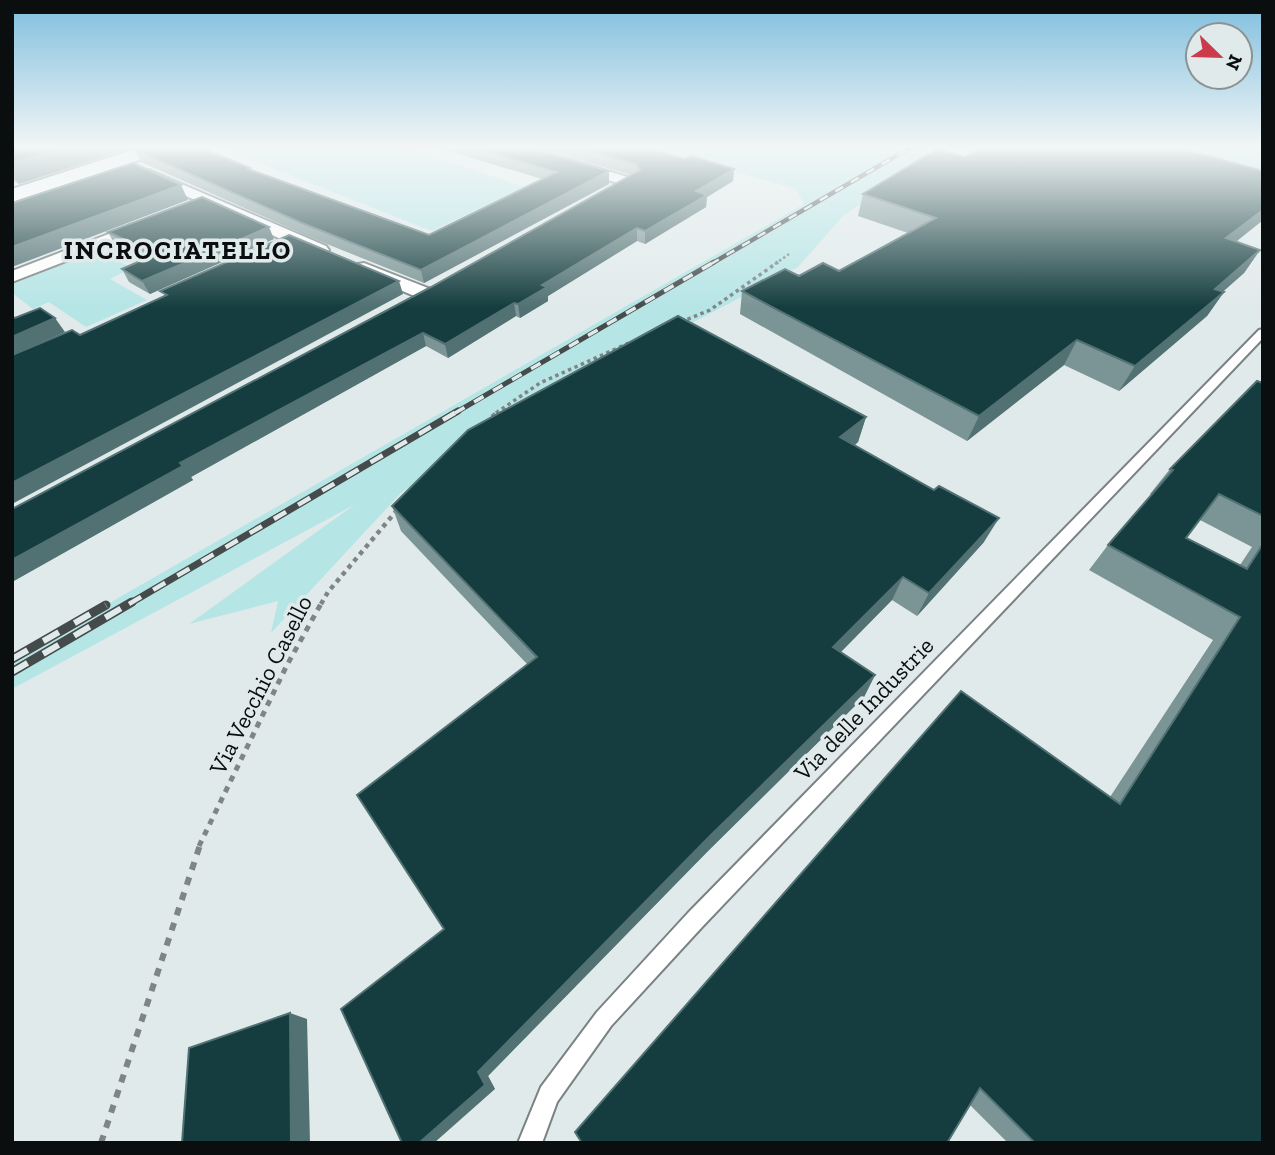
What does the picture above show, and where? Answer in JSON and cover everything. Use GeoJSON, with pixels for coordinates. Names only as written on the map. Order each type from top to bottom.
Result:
{"type":"FeatureCollection","features":[{"type":"Feature","properties":{"kind":"street"},"geometry":{"type":"LineString","coordinates":[[185,210],[209,200],[344,260],[432,290],[402,307]]}},
{"type":"Feature","properties":{"kind":"street"},"geometry":{"type":"LineString","coordinates":[[12,277],[160,219]]}},
{"type":"Feature","properties":{"kind":"street"},"geometry":{"type":"LineString","coordinates":[[269,250],[293,239]]}},
{"type":"Feature","properties":{"kind":"lane","name":"Via delle Industrie"},"geometry":{"type":"LineString","coordinates":[[530,1143],[549,1096],[604,1019],[695,920],[1263,332]]}},
{"type":"Feature","properties":{"kind":"path"},"geometry":{"type":"LineString","coordinates":[[672,325],[710,310],[789,254]]}},
{"type":"Feature","properties":{"kind":"path"},"geometry":{"type":"LineString","coordinates":[[490,419],[510,400],[570,367],[634,341]]}},
{"type":"Feature","properties":{"kind":"path","name":"Via Vecchio Casello"},"geometry":{"type":"LineString","coordinates":[[101,1143],[198,849],[287,665],[328,592],[400,506]]}},
{"type":"Feature","properties":{"kind":"shaded area"},"geometry":{"type":"Polygon","coordinates":[[[353,200],[497,200],[432,231],[353,200]]]}},
{"type":"Feature","properties":{"kind":"shaded area"},"geometry":{"type":"Polygon","coordinates":[[[802,200],[867,200],[843,216],[798,267],[517,415],[401,493],[271,633],[278,601],[189,624],[354,505],[12,689],[12,659],[804,204],[802,200]]]}},
{"type":"Feature","properties":{"kind":"shaded area"},"geometry":{"type":"Polygon","coordinates":[[[98,250],[132,268],[110,279],[147,300],[86,327],[49,302],[33,309],[12,293],[12,284],[98,250]]]}},
{"type":"Feature","properties":{"kind":"building"},"geometry":{"type":"Polygon","coordinates":[[[21,200],[140,200],[12,247],[12,203],[21,200]]]}},
{"type":"Feature","properties":{"kind":"building"},"geometry":{"type":"Polygon","coordinates":[[[194,200],[208,200],[269,227],[142,281],[122,269],[156,254],[108,232],[194,200]]]}},
{"type":"Feature","properties":{"kind":"building"},"geometry":{"type":"Polygon","coordinates":[[[249,200],[333,200],[429,235],[500,200],[554,200],[421,270],[249,200]]]}},
{"type":"Feature","properties":{"kind":"building"},"geometry":{"type":"Polygon","coordinates":[[[587,200],[699,200],[645,231],[637,228],[542,285],[547,287],[518,304],[514,303],[445,344],[423,333],[180,463],[183,466],[12,560],[12,509],[431,287],[587,200]]]}},
{"type":"Feature","properties":{"kind":"building"},"geometry":{"type":"Polygon","coordinates":[[[881,200],[1263,200],[1263,210],[1226,238],[1260,250],[1215,289],[1224,292],[1135,366],[1077,340],[979,416],[742,291],[785,269],[799,276],[823,263],[839,271],[936,218],[881,200]]]}},
{"type":"Feature","properties":{"kind":"building"},"geometry":{"type":"Polygon","coordinates":[[[289,235],[399,281],[12,483],[12,355],[72,330],[80,335],[167,295],[160,291],[289,235]]]}},
{"type":"Feature","properties":{"kind":"building"},"geometry":{"type":"Polygon","coordinates":[[[40,308],[55,318],[12,337],[12,317],[40,308]]]}},
{"type":"Feature","properties":{"kind":"building"},"geometry":{"type":"Polygon","coordinates":[[[678,316],[866,417],[840,437],[934,490],[939,486],[999,518],[929,593],[903,577],[833,647],[875,675],[711,835],[478,1072],[485,1085],[419,1143],[402,1143],[341,1009],[444,929],[357,795],[537,657],[392,506],[468,430],[678,316]]]}},
{"type":"Feature","properties":{"kind":"building"},"geometry":{"type":"Polygon","coordinates":[[[1257,381],[1263,383],[1263,516],[1219,494],[1186,538],[1247,569],[1263,544],[1263,1143],[1035,1143],[980,1088],[947,1143],[582,1143],[575,1132],[961,691],[1120,804],[1240,617],[1108,545],[1173,470],[1170,469],[1257,381]]]}},
{"type":"Feature","properties":{"kind":"building"},"geometry":{"type":"Polygon","coordinates":[[[290,1013],[291,1143],[182,1143],[189,1048],[290,1013]]]}},
{"type":"Feature","properties":{"kind":"railway"},"geometry":{"type":"LineString","coordinates":[[711,264],[821,200]]}},
{"type":"Feature","properties":{"kind":"railway"},"geometry":{"type":"LineString","coordinates":[[455,413],[714,262]]}},
{"type":"Feature","properties":{"kind":"railway"},"geometry":{"type":"LineString","coordinates":[[129,604],[458,411]]}},
{"type":"Feature","properties":{"kind":"railway"},"geometry":{"type":"LineString","coordinates":[[12,672],[132,602]]}},
{"type":"Feature","properties":{"kind":"railway"},"geometry":{"type":"LineString","coordinates":[[12,659],[106,605]]}},
{"type":"Feature","properties":{"kind":"district","name":"INCROCIATELLO"},"geometry":{"type":"Point","coordinates":[178,250]}}]}
